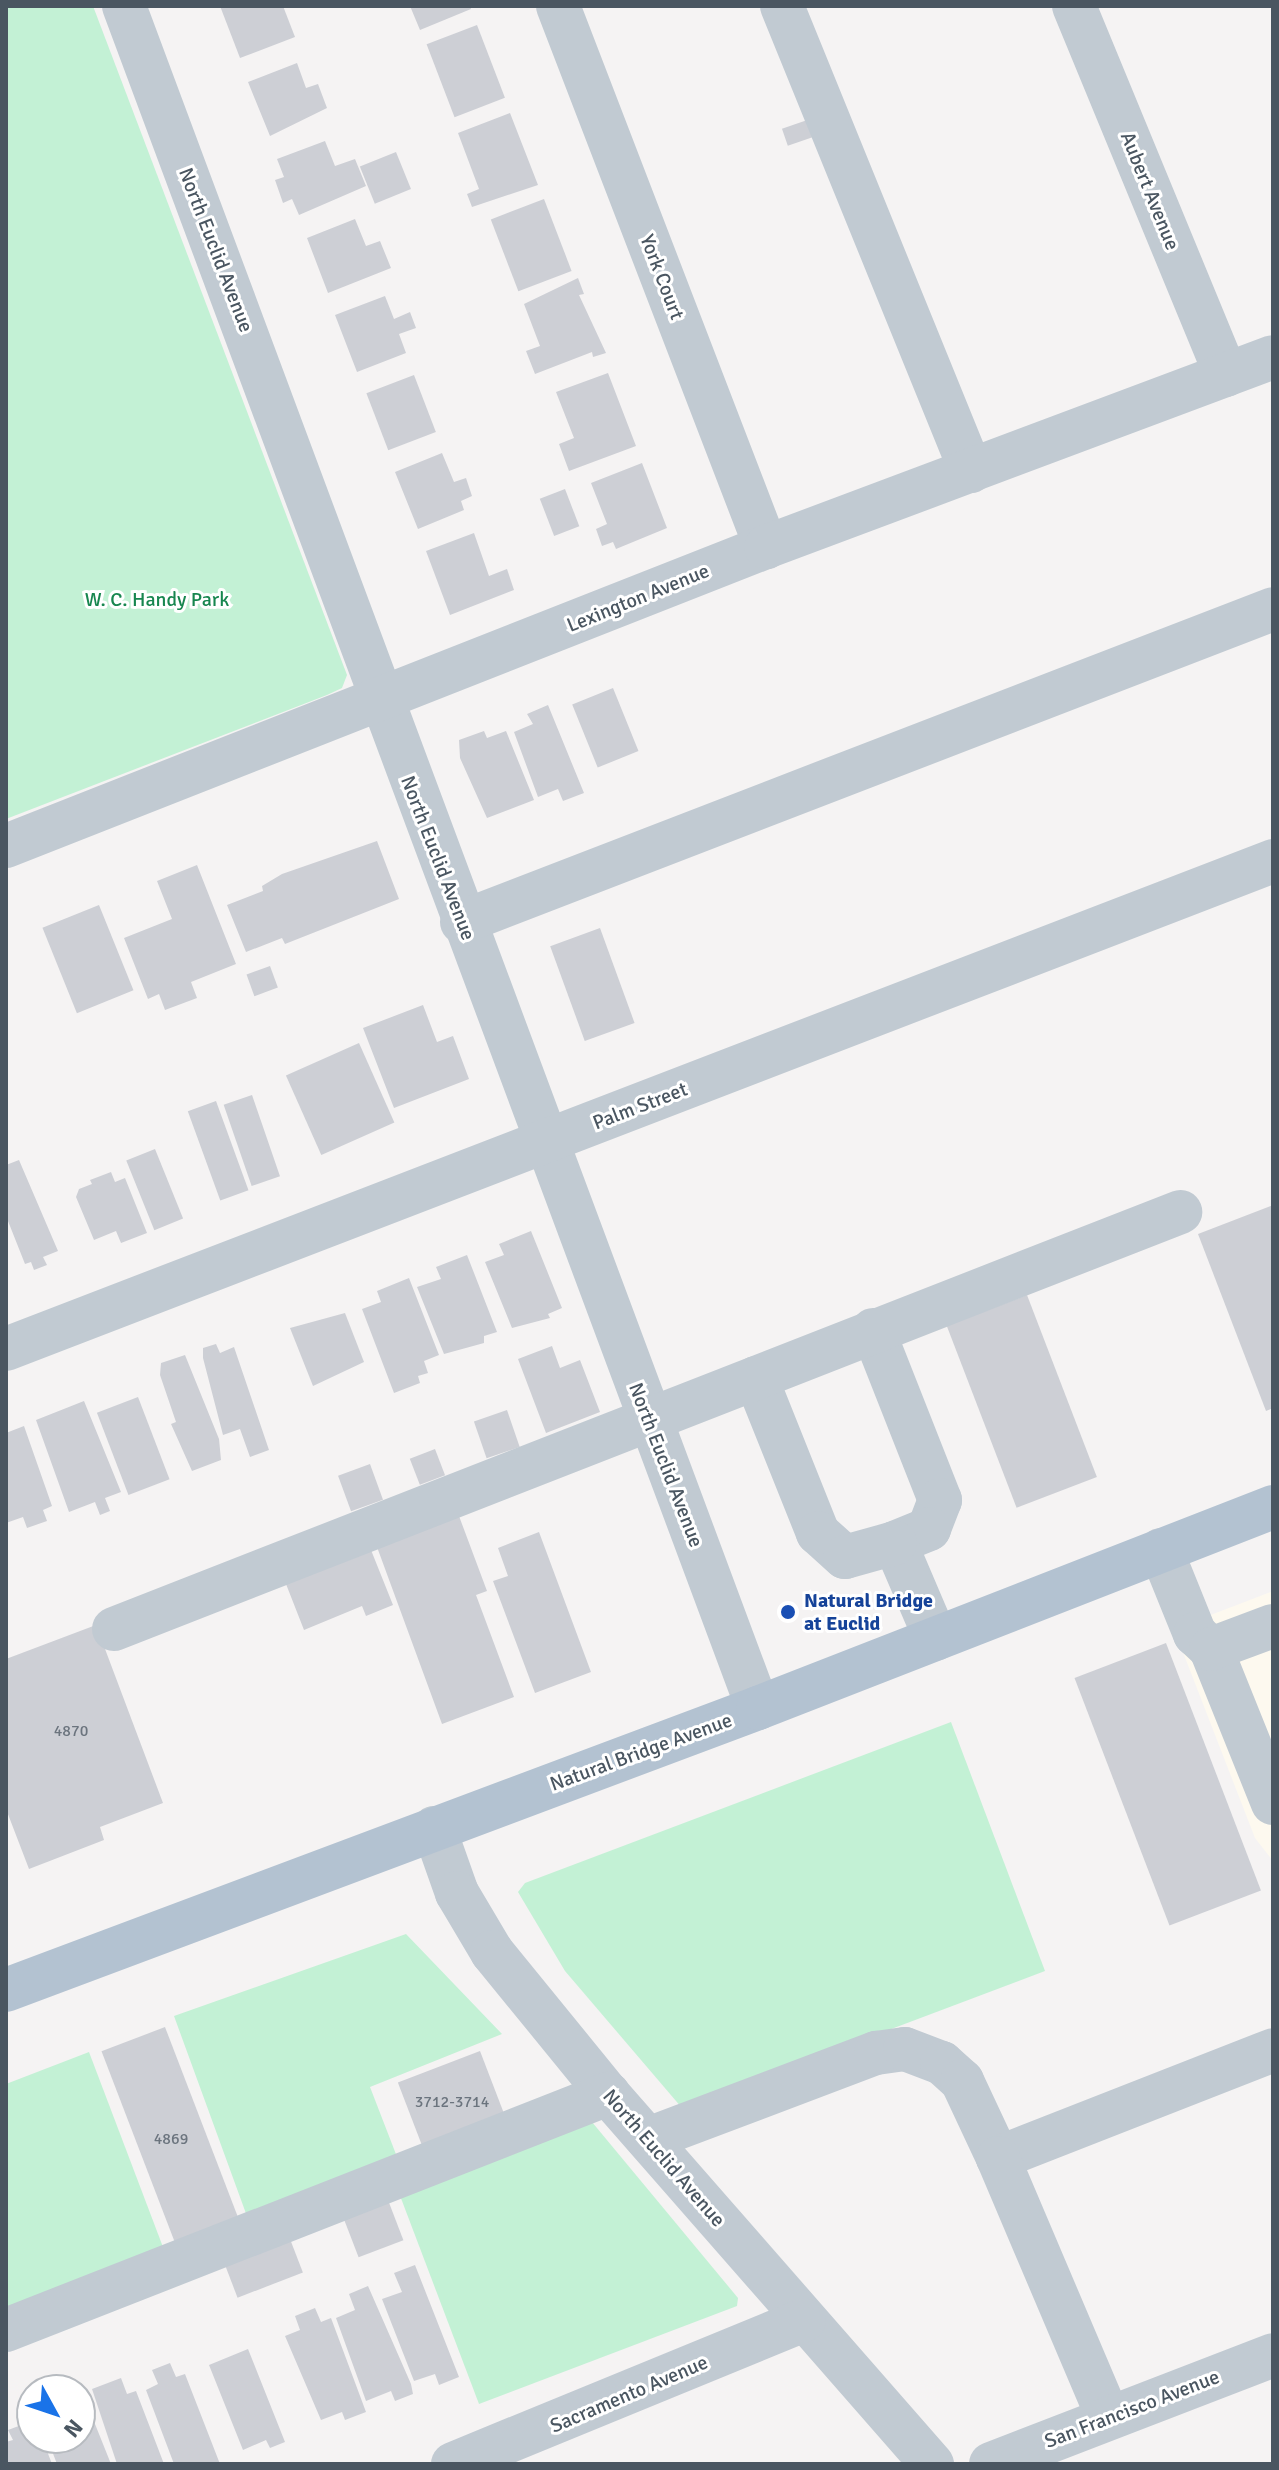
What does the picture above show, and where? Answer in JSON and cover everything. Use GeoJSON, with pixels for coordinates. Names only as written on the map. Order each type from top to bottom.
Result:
{"type":"FeatureCollection","features":[{"type":"Feature","properties":{"kind":"main road","name":"Natural Bridge Avenue"},"geometry":{"type":"LineString","coordinates":[[6,1990],[758,1708],[1273,1507]]}},
{"type":"Feature","properties":{"kind":"street","name":"North Euclid Avenue"},"geometry":{"type":"LineString","coordinates":[[124,6],[383,700],[462,922],[758,1708]]}},
{"type":"Feature","properties":{"kind":"street","name":"York Court"},"geometry":{"type":"LineString","coordinates":[[558,6],[766,547]]}},
{"type":"Feature","properties":{"kind":"street"},"geometry":{"type":"LineString","coordinates":[[782,6],[971,471]]}},
{"type":"Feature","properties":{"kind":"street","name":"Aubert Avenue"},"geometry":{"type":"LineString","coordinates":[[1074,6],[1226,375]]}},
{"type":"Feature","properties":{"kind":"street","name":"Lexington Avenue"},"geometry":{"type":"LineString","coordinates":[[6,846],[766,547],[1273,357]]}},
{"type":"Feature","properties":{"kind":"street"},"geometry":{"type":"LineString","coordinates":[[462,922],[1273,609]]}},
{"type":"Feature","properties":{"kind":"street","name":"Palm Street"},"geometry":{"type":"LineString","coordinates":[[6,1349],[1273,861]]}},
{"type":"Feature","properties":{"kind":"street"},"geometry":{"type":"LineString","coordinates":[[114,1629],[649,1417],[1180,1212]]}},
{"type":"Feature","properties":{"kind":"street"},"geometry":{"type":"LineString","coordinates":[[756,1378],[818,1533],[845,1557],[895,1543],[929,1529],[940,1500],[873,1330]]}},
{"type":"Feature","properties":{"kind":"street"},"geometry":{"type":"LineString","coordinates":[[895,1543],[936,1639]]}},
{"type":"Feature","properties":{"kind":"street"},"geometry":{"type":"LineString","coordinates":[[1161,1550],[1195,1634],[1211,1649],[1273,1803]]}},
{"type":"Feature","properties":{"kind":"street"},"geometry":{"type":"LineString","coordinates":[[1211,1649],[1273,1626]]}},
{"type":"Feature","properties":{"kind":"street","name":"North Euclid Avenue"},"geometry":{"type":"LineString","coordinates":[[434,1828],[473,1923],[608,2094],[932,2464]]}},
{"type":"Feature","properties":{"kind":"street"},"geometry":{"type":"LineString","coordinates":[[648,2139],[876,2053],[905,2049],[942,2063],[962,2081],[1108,2417]]}},
{"type":"Feature","properties":{"kind":"street"},"geometry":{"type":"LineString","coordinates":[[998,2158],[1273,2050]]}},
{"type":"Feature","properties":{"kind":"street"},"geometry":{"type":"LineString","coordinates":[[6,2330],[608,2094]]}},
{"type":"Feature","properties":{"kind":"street","name":"Sacramento Avenue"},"geometry":{"type":"LineString","coordinates":[[453,2464],[804,2320]]}},
{"type":"Feature","properties":{"kind":"street","name":"San Francisco Avenue"},"geometry":{"type":"LineString","coordinates":[[991,2464],[1273,2355]]}},
{"type":"Feature","properties":{"kind":"shaded area"},"geometry":{"type":"Polygon","coordinates":[[[1273,1591],[1273,1861],[1255,1838],[1174,1629],[1273,1591]]]}},
{"type":"Feature","properties":{"kind":"green space","name":"W. C. Handy Park"},"geometry":{"type":"Polygon","coordinates":[[[6,6],[93,6],[347,675],[342,688],[327,695],[6,819],[6,6]]]}},
{"type":"Feature","properties":{"kind":"green space"},"geometry":{"type":"Polygon","coordinates":[[[951,1722],[1045,1971],[682,2108],[565,1971],[518,1892],[525,1883],[951,1722]]]}},
{"type":"Feature","properties":{"kind":"green space"},"geometry":{"type":"Polygon","coordinates":[[[406,1934],[502,2034],[370,2087],[399,2162],[248,2219],[174,2016],[406,1934]]]}},
{"type":"Feature","properties":{"kind":"green space"},"geometry":{"type":"Polygon","coordinates":[[[89,2052],[166,2255],[6,2316],[6,2084],[89,2052]]]}},
{"type":"Feature","properties":{"kind":"green space"},"geometry":{"type":"Polygon","coordinates":[[[587,2116],[738,2298],[737,2306],[479,2404],[399,2193],[587,2116]]]}},
{"type":"Feature","properties":{"kind":"building"},"geometry":{"type":"Polygon","coordinates":[[[220,6],[283,6],[295,37],[240,58],[220,6]]]}},
{"type":"Feature","properties":{"kind":"building"},"geometry":{"type":"Polygon","coordinates":[[[410,6],[470,6],[471,9],[420,30],[410,6]]]}},
{"type":"Feature","properties":{"kind":"building"},"geometry":{"type":"Polygon","coordinates":[[[477,25],[505,98],[455,117],[427,44],[477,25]]]}},
{"type":"Feature","properties":{"kind":"building"},"geometry":{"type":"Polygon","coordinates":[[[297,63],[306,88],[318,84],[327,108],[270,136],[248,82],[297,63]]]}},
{"type":"Feature","properties":{"kind":"building"},"geometry":{"type":"Polygon","coordinates":[[[510,113],[538,185],[472,207],[467,194],[479,189],[458,133],[510,113]]]}},
{"type":"Feature","properties":{"kind":"building"},"geometry":{"type":"Polygon","coordinates":[[[816,117],[822,134],[788,146],[782,129],[816,117]]]}},
{"type":"Feature","properties":{"kind":"building"},"geometry":{"type":"Polygon","coordinates":[[[325,141],[335,166],[355,159],[366,186],[299,215],[292,199],[283,203],[275,180],[284,177],[277,159],[325,141]]]}},
{"type":"Feature","properties":{"kind":"building"},"geometry":{"type":"Polygon","coordinates":[[[396,152],[411,189],[375,204],[360,167],[396,152]]]}},
{"type":"Feature","properties":{"kind":"building"},"geometry":{"type":"Polygon","coordinates":[[[544,199],[572,271],[518,291],[491,219],[544,199]]]}},
{"type":"Feature","properties":{"kind":"building"},"geometry":{"type":"Polygon","coordinates":[[[355,219],[366,246],[380,241],[391,268],[328,293],[307,238],[355,219]]]}},
{"type":"Feature","properties":{"kind":"building"},"geometry":{"type":"Polygon","coordinates":[[[578,278],[584,294],[579,295],[606,353],[593,357],[592,352],[535,374],[526,351],[540,346],[524,304],[578,278]]]}},
{"type":"Feature","properties":{"kind":"building"},"geometry":{"type":"Polygon","coordinates":[[[385,296],[394,319],[410,312],[416,328],[399,334],[406,353],[357,372],[335,315],[385,296]]]}},
{"type":"Feature","properties":{"kind":"building"},"geometry":{"type":"Polygon","coordinates":[[[608,373],[636,446],[569,471],[559,444],[574,438],[556,392],[608,373]]]}},
{"type":"Feature","properties":{"kind":"building"},"geometry":{"type":"Polygon","coordinates":[[[414,375],[436,432],[388,450],[366,393],[414,375]]]}},
{"type":"Feature","properties":{"kind":"building"},"geometry":{"type":"Polygon","coordinates":[[[442,453],[454,482],[466,478],[472,496],[461,501],[464,510],[418,529],[395,472],[442,453]]]}},
{"type":"Feature","properties":{"kind":"building"},"geometry":{"type":"Polygon","coordinates":[[[642,463],[667,528],[616,549],[613,542],[602,546],[596,529],[607,524],[591,483],[642,463]]]}},
{"type":"Feature","properties":{"kind":"building"},"geometry":{"type":"Polygon","coordinates":[[[565,489],[579,526],[554,536],[540,499],[565,489]]]}},
{"type":"Feature","properties":{"kind":"building"},"geometry":{"type":"Polygon","coordinates":[[[474,533],[489,576],[507,569],[514,590],[450,615],[426,551],[474,533]]]}},
{"type":"Feature","properties":{"kind":"building"},"geometry":{"type":"Polygon","coordinates":[[[613,688],[638,751],[598,768],[572,704],[613,688]]]}},
{"type":"Feature","properties":{"kind":"building"},"geometry":{"type":"Polygon","coordinates":[[[548,705],[584,793],[563,801],[558,789],[538,797],[514,732],[533,724],[527,714],[548,705]]]}},
{"type":"Feature","properties":{"kind":"building"},"geometry":{"type":"Polygon","coordinates":[[[484,731],[487,738],[506,731],[534,800],[487,818],[460,758],[459,740],[484,731]]]}},
{"type":"Feature","properties":{"kind":"building"},"geometry":{"type":"Polygon","coordinates":[[[377,841],[399,899],[285,944],[282,938],[246,952],[227,905],[263,891],[262,886],[282,874],[377,841]]]}},
{"type":"Feature","properties":{"kind":"building"},"geometry":{"type":"Polygon","coordinates":[[[197,865],[236,964],[191,982],[197,998],[165,1010],[159,994],[148,999],[124,938],[172,919],[157,881],[197,865]]]}},
{"type":"Feature","properties":{"kind":"building"},"geometry":{"type":"Polygon","coordinates":[[[99,905],[133,990],[77,1013],[42,928],[99,905]]]}},
{"type":"Feature","properties":{"kind":"building"},"geometry":{"type":"Polygon","coordinates":[[[600,928],[635,1023],[585,1041],[550,946],[600,928]]]}},
{"type":"Feature","properties":{"kind":"building"},"geometry":{"type":"Polygon","coordinates":[[[270,966],[278,988],[254,996],[247,975],[270,966]]]}},
{"type":"Feature","properties":{"kind":"building"},"geometry":{"type":"Polygon","coordinates":[[[423,1005],[437,1042],[453,1036],[469,1079],[394,1108],[363,1028],[423,1005]]]}},
{"type":"Feature","properties":{"kind":"building"},"geometry":{"type":"Polygon","coordinates":[[[359,1043],[394,1122],[321,1155],[286,1076],[359,1043]]]}},
{"type":"Feature","properties":{"kind":"building"},"geometry":{"type":"Polygon","coordinates":[[[252,1095],[280,1176],[252,1186],[224,1105],[252,1095]]]}},
{"type":"Feature","properties":{"kind":"building"},"geometry":{"type":"Polygon","coordinates":[[[216,1101],[248,1190],[220,1201],[188,1111],[216,1101]]]}},
{"type":"Feature","properties":{"kind":"building"},"geometry":{"type":"Polygon","coordinates":[[[155,1149],[183,1219],[154,1230],[126,1161],[155,1149]]]}},
{"type":"Feature","properties":{"kind":"building"},"geometry":{"type":"Polygon","coordinates":[[[19,1160],[58,1251],[43,1257],[47,1265],[34,1270],[31,1262],[25,1264],[6,1216],[6,1165],[19,1160]]]}},
{"type":"Feature","properties":{"kind":"building"},"geometry":{"type":"Polygon","coordinates":[[[111,1172],[115,1182],[125,1178],[147,1233],[121,1243],[116,1231],[94,1240],[76,1197],[79,1189],[92,1184],[90,1180],[111,1172]]]}},
{"type":"Feature","properties":{"kind":"building"},"geometry":{"type":"Polygon","coordinates":[[[1273,1205],[1273,1408],[1266,1411],[1198,1234],[1273,1205]]]}},
{"type":"Feature","properties":{"kind":"building"},"geometry":{"type":"Polygon","coordinates":[[[531,1231],[562,1308],[548,1314],[550,1318],[512,1328],[485,1262],[504,1255],[499,1244],[531,1231]]]}},
{"type":"Feature","properties":{"kind":"building"},"geometry":{"type":"Polygon","coordinates":[[[467,1255],[497,1332],[484,1336],[484,1343],[444,1354],[417,1287],[441,1279],[436,1267],[467,1255]]]}},
{"type":"Feature","properties":{"kind":"building"},"geometry":{"type":"Polygon","coordinates":[[[409,1278],[439,1355],[424,1361],[428,1373],[418,1376],[420,1383],[394,1393],[362,1309],[381,1302],[377,1291],[409,1278]]]}},
{"type":"Feature","properties":{"kind":"building"},"geometry":{"type":"Polygon","coordinates":[[[1027,1295],[1097,1477],[1017,1508],[947,1326],[1027,1295]]]}},
{"type":"Feature","properties":{"kind":"building"},"geometry":{"type":"Polygon","coordinates":[[[345,1313],[364,1362],[313,1386],[290,1328],[345,1313]]]}},
{"type":"Feature","properties":{"kind":"building"},"geometry":{"type":"Polygon","coordinates":[[[216,1344],[220,1353],[234,1347],[269,1450],[250,1457],[240,1429],[223,1435],[203,1358],[203,1348],[216,1344]]]}},
{"type":"Feature","properties":{"kind":"building"},"geometry":{"type":"Polygon","coordinates":[[[552,1346],[560,1368],[580,1360],[600,1412],[546,1433],[518,1359],[552,1346]]]}},
{"type":"Feature","properties":{"kind":"building"},"geometry":{"type":"Polygon","coordinates":[[[185,1355],[219,1439],[221,1460],[192,1471],[171,1424],[176,1422],[160,1375],[161,1363],[185,1355]]]}},
{"type":"Feature","properties":{"kind":"building"},"geometry":{"type":"Polygon","coordinates":[[[138,1397],[170,1479],[128,1495],[97,1413],[138,1397]]]}},
{"type":"Feature","properties":{"kind":"building"},"geometry":{"type":"Polygon","coordinates":[[[84,1401],[121,1492],[105,1498],[110,1511],[100,1515],[95,1502],[69,1512],[36,1420],[84,1401]]]}},
{"type":"Feature","properties":{"kind":"building"},"geometry":{"type":"Polygon","coordinates":[[[507,1410],[520,1447],[487,1458],[474,1421],[507,1410]]]}},
{"type":"Feature","properties":{"kind":"building"},"geometry":{"type":"Polygon","coordinates":[[[24,1426],[52,1506],[43,1510],[47,1521],[27,1528],[23,1517],[6,1523],[6,1433],[24,1426]]]}},
{"type":"Feature","properties":{"kind":"building"},"geometry":{"type":"Polygon","coordinates":[[[435,1449],[445,1475],[420,1485],[410,1459],[435,1449]]]}},
{"type":"Feature","properties":{"kind":"building"},"geometry":{"type":"Polygon","coordinates":[[[370,1464],[383,1500],[351,1511],[338,1476],[370,1464]]]}},
{"type":"Feature","properties":{"kind":"building"},"geometry":{"type":"Polygon","coordinates":[[[459,1516],[487,1591],[476,1595],[514,1697],[442,1724],[377,1547],[459,1516]]]}},
{"type":"Feature","properties":{"kind":"building"},"geometry":{"type":"Polygon","coordinates":[[[539,1532],[591,1672],[535,1693],[493,1581],[508,1576],[498,1548],[539,1532]]]}},
{"type":"Feature","properties":{"kind":"building"},"geometry":{"type":"Polygon","coordinates":[[[371,1550],[393,1605],[366,1616],[362,1606],[304,1630],[286,1584],[371,1550]]]}},
{"type":"Feature","properties":{"kind":"building"},"geometry":{"type":"Polygon","coordinates":[[[96,1625],[163,1803],[100,1827],[104,1840],[29,1869],[6,1809],[6,1659],[96,1625]]]}},
{"type":"Feature","properties":{"kind":"building"},"geometry":{"type":"Polygon","coordinates":[[[1166,1643],[1261,1890],[1169,1926],[1075,1678],[1166,1643]]]}},
{"type":"Feature","properties":{"kind":"building"},"geometry":{"type":"Polygon","coordinates":[[[165,2027],[241,2225],[177,2249],[102,2051],[165,2027]]]}},
{"type":"Feature","properties":{"kind":"building"},"geometry":{"type":"Polygon","coordinates":[[[480,2051],[507,2122],[425,2153],[398,2083],[480,2051]]]}},
{"type":"Feature","properties":{"kind":"building"},"geometry":{"type":"Polygon","coordinates":[[[388,2200],[403,2240],[359,2257],[343,2217],[388,2200]]]}},
{"type":"Feature","properties":{"kind":"building"},"geometry":{"type":"Polygon","coordinates":[[[290,2239],[303,2273],[238,2298],[225,2264],[290,2239]]]}},
{"type":"Feature","properties":{"kind":"building"},"geometry":{"type":"Polygon","coordinates":[[[415,2265],[459,2377],[439,2385],[435,2374],[414,2381],[382,2299],[402,2292],[394,2273],[415,2265]]]}},
{"type":"Feature","properties":{"kind":"building"},"geometry":{"type":"Polygon","coordinates":[[[368,2286],[411,2384],[413,2394],[395,2401],[391,2391],[366,2401],[336,2318],[355,2310],[349,2294],[368,2286]]]}},
{"type":"Feature","properties":{"kind":"building"},"geometry":{"type":"Polygon","coordinates":[[[315,2308],[321,2322],[331,2318],[366,2412],[345,2420],[342,2412],[321,2420],[285,2336],[300,2330],[295,2316],[315,2308]]]}},
{"type":"Feature","properties":{"kind":"building"},"geometry":{"type":"Polygon","coordinates":[[[248,2349],[285,2442],[270,2448],[266,2440],[243,2450],[209,2365],[248,2349]]]}},
{"type":"Feature","properties":{"kind":"building"},"geometry":{"type":"Polygon","coordinates":[[[170,2363],[176,2377],[185,2374],[220,2464],[174,2464],[146,2390],[158,2384],[152,2370],[170,2363]]]}},
{"type":"Feature","properties":{"kind":"building"},"geometry":{"type":"Polygon","coordinates":[[[121,2378],[127,2394],[136,2391],[164,2464],[117,2464],[96,2401],[96,2387],[121,2378]]]}},
{"type":"Feature","properties":{"kind":"building"},"geometry":{"type":"Polygon","coordinates":[[[96,2426],[111,2464],[57,2464],[53,2454],[96,2454],[96,2426]]]}},
{"type":"Feature","properties":{"kind":"building"},"geometry":{"type":"Polygon","coordinates":[[[16,2427],[16,2454],[48,2454],[52,2464],[6,2464],[6,2442],[13,2440],[8,2430],[16,2427]]]}},
{"type":"Feature","properties":{"kind":"place","name":"Natural Bridge at Euclid"},"geometry":{"type":"Point","coordinates":[788,1612]}}]}
